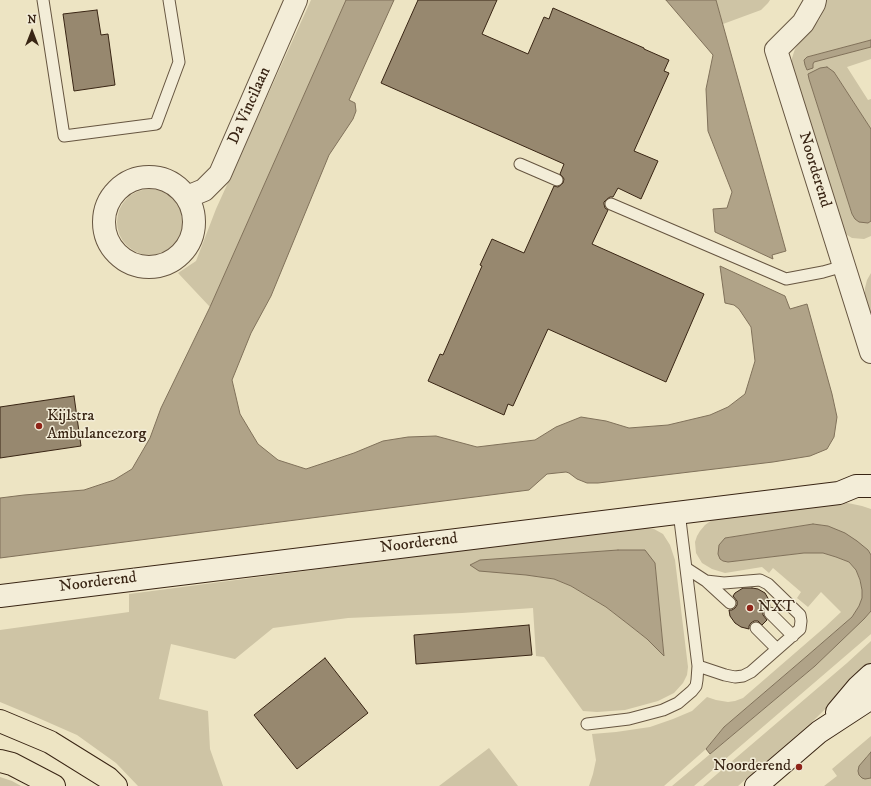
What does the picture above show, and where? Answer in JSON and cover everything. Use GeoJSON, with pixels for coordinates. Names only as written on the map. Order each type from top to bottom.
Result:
{"type":"FeatureCollection","features":[{"type":"Feature","properties":{"kind":"highway"},"geometry":{"type":"LineString","coordinates":[[0,721],[50,742],[108,778],[116,786]]}},
{"type":"Feature","properties":{"kind":"highway"},"geometry":{"type":"LineString","coordinates":[[0,761],[12,764],[54,786]]}},
{"type":"Feature","properties":{"kind":"street","name":"Da Vincilaan"},"geometry":{"type":"LineString","coordinates":[[187,197],[204,190],[220,174],[296,0]]}},
{"type":"Feature","properties":{"kind":"street","name":"Noorderend"},"geometry":{"type":"LineString","coordinates":[[815,0],[803,23],[776,50],[871,352]]}},
{"type":"Feature","properties":{"kind":"street"},"geometry":{"type":"LineString","coordinates":[[147,177],[162,179],[176,186],[187,197],[193,212],[194,228],[190,242],[180,255],[167,263],[152,267],[136,265],[122,258],[111,246],[105,232],[104,216],[109,201],[118,189],[132,181],[147,177]]}},
{"type":"Feature","properties":{"kind":"street","name":"Noorderend"},"geometry":{"type":"LineString","coordinates":[[0,596],[839,493],[856,486],[871,486]]}},
{"type":"Feature","properties":{"kind":"street","name":"Noorderend"},"geometry":{"type":"LineString","coordinates":[[839,493],[871,502]]}},
{"type":"Feature","properties":{"kind":"street"},"geometry":{"type":"LineString","coordinates":[[819,732],[871,674]]}},
{"type":"Feature","properties":{"kind":"street"},"geometry":{"type":"LineString","coordinates":[[756,786],[819,732],[871,698]]}},
{"type":"Feature","properties":{"kind":"lane"},"geometry":{"type":"LineString","coordinates":[[43,0],[64,136],[156,124],[179,62],[169,0]]}},
{"type":"Feature","properties":{"kind":"lane"},"geometry":{"type":"LineString","coordinates":[[520,164],[557,180]]}},
{"type":"Feature","properties":{"kind":"lane"},"geometry":{"type":"LineString","coordinates":[[611,204],[786,279],[823,272],[844,266]]}},
{"type":"Feature","properties":{"kind":"lane"},"geometry":{"type":"LineString","coordinates":[[588,724],[629,719],[664,710],[678,703],[696,686],[698,666],[679,512]]}},
{"type":"Feature","properties":{"kind":"lane"},"geometry":{"type":"LineString","coordinates":[[686,568],[706,581],[730,603]]}},
{"type":"Feature","properties":{"kind":"lane"},"geometry":{"type":"LineString","coordinates":[[698,666],[725,675],[743,676],[751,672],[793,636],[800,629],[801,621],[800,614],[768,584],[760,580],[741,585],[706,581]]}},
{"type":"Feature","properties":{"kind":"lane"},"geometry":{"type":"LineString","coordinates":[[770,613],[793,636]]}},
{"type":"Feature","properties":{"kind":"lane"},"geometry":{"type":"LineString","coordinates":[[756,628],[777,649]]}},
{"type":"Feature","properties":{"kind":"shaded area"},"geometry":{"type":"Polygon","coordinates":[[[311,0],[346,0],[210,307],[178,273],[196,261],[216,209],[311,0]]]}},
{"type":"Feature","properties":{"kind":"shaded area"},"geometry":{"type":"Polygon","coordinates":[[[346,0],[394,0],[349,100],[355,103],[356,111],[353,119],[329,155],[271,296],[251,333],[232,380],[240,414],[258,444],[278,460],[306,469],[354,453],[383,441],[408,437],[436,436],[477,447],[535,440],[556,427],[581,417],[606,421],[629,428],[668,425],[710,415],[728,407],[745,394],[755,361],[751,327],[739,309],[734,305],[725,303],[720,266],[785,296],[790,309],[807,304],[837,417],[834,437],[827,449],[810,456],[773,462],[598,483],[587,483],[566,472],[547,474],[529,490],[0,558],[0,498],[84,490],[114,480],[132,469],[150,438],[161,408],[210,307],[346,0]]]}},
{"type":"Feature","properties":{"kind":"shaded area"},"geometry":{"type":"Polygon","coordinates":[[[666,0],[716,0],[786,251],[772,255],[773,259],[715,232],[713,209],[727,208],[732,192],[708,131],[706,89],[713,55],[666,0]]]}},
{"type":"Feature","properties":{"kind":"shaded area"},"geometry":{"type":"Polygon","coordinates":[[[716,0],[770,0],[761,10],[723,24],[716,0]]]}},
{"type":"Feature","properties":{"kind":"shaded area"},"geometry":{"type":"Polygon","coordinates":[[[827,0],[871,0],[871,40],[807,57],[804,60],[807,70],[814,62],[871,47],[871,59],[847,67],[868,100],[871,99],[871,129],[835,73],[808,74],[852,214],[868,223],[871,221],[871,236],[864,239],[852,238],[842,230],[792,68],[792,58],[795,49],[819,20],[825,9],[827,0]]]}},
{"type":"Feature","properties":{"kind":"shaded area"},"geometry":{"type":"Polygon","coordinates":[[[871,40],[871,47],[814,62],[813,68],[807,70],[804,60],[807,57],[871,40]]]}},
{"type":"Feature","properties":{"kind":"shaded area"},"geometry":{"type":"Polygon","coordinates":[[[827,67],[834,72],[871,129],[871,221],[868,223],[859,222],[852,214],[809,79],[808,74],[820,68],[827,67]]]}},
{"type":"Feature","properties":{"kind":"shaded area"},"geometry":{"type":"Polygon","coordinates":[[[150,189],[163,191],[178,204],[181,209],[183,222],[181,235],[168,250],[163,253],[150,255],[137,253],[122,240],[119,235],[117,222],[119,209],[132,194],[137,191],[150,189]]]}},
{"type":"Feature","properties":{"kind":"shaded area"},"geometry":{"type":"Polygon","coordinates":[[[871,273],[871,322],[865,300],[865,288],[871,273]]]}},
{"type":"Feature","properties":{"kind":"shaded area"},"geometry":{"type":"Polygon","coordinates":[[[843,502],[871,509],[871,555],[868,550],[828,526],[813,524],[725,538],[720,559],[728,562],[804,553],[823,553],[849,562],[856,570],[862,590],[862,598],[852,617],[724,727],[706,749],[664,786],[589,786],[596,760],[592,734],[650,727],[692,711],[707,697],[728,702],[743,698],[841,612],[821,592],[808,607],[797,598],[801,592],[773,568],[769,573],[762,567],[725,573],[712,569],[702,563],[696,553],[695,542],[697,536],[705,525],[720,517],[843,502]]]}},
{"type":"Feature","properties":{"kind":"shaded area"},"geometry":{"type":"Polygon","coordinates":[[[813,524],[828,526],[845,533],[868,550],[871,555],[871,611],[815,666],[710,754],[706,749],[724,727],[852,617],[862,598],[860,580],[856,570],[849,562],[836,557],[823,553],[804,553],[728,562],[720,559],[718,554],[719,545],[725,538],[813,524]]]}},
{"type":"Feature","properties":{"kind":"shaded area"},"geometry":{"type":"Polygon","coordinates":[[[641,527],[654,529],[663,534],[670,545],[675,560],[688,667],[687,675],[683,683],[674,693],[658,701],[625,710],[597,712],[583,711],[544,657],[536,656],[533,608],[348,618],[273,628],[235,659],[171,644],[159,699],[208,711],[210,749],[223,786],[138,786],[116,763],[77,735],[0,702],[0,630],[129,612],[129,594],[641,527]],[[480,560],[470,565],[554,579],[571,586],[606,607],[647,639],[664,655],[655,563],[480,560]]]}},
{"type":"Feature","properties":{"kind":"shaded area"},"geometry":{"type":"Polygon","coordinates":[[[618,550],[645,550],[655,563],[664,656],[647,639],[606,607],[571,586],[554,579],[479,571],[470,565],[480,560],[618,550]]]}},
{"type":"Feature","properties":{"kind":"shaded area"},"geometry":{"type":"Polygon","coordinates":[[[871,611],[871,634],[694,786],[672,786],[815,666],[871,611]]]}},
{"type":"Feature","properties":{"kind":"shaded area"},"geometry":{"type":"Polygon","coordinates":[[[871,641],[871,664],[811,723],[738,786],[703,786],[847,663],[871,641]]]}},
{"type":"Feature","properties":{"kind":"shaded area"},"geometry":{"type":"Polygon","coordinates":[[[871,736],[871,752],[866,757],[867,779],[871,778],[871,786],[824,786],[837,776],[832,769],[871,736]]]}},
{"type":"Feature","properties":{"kind":"shaded area"},"geometry":{"type":"Polygon","coordinates":[[[489,748],[518,786],[439,786],[489,748]]]}},
{"type":"Feature","properties":{"kind":"shaded area"},"geometry":{"type":"Polygon","coordinates":[[[871,752],[871,778],[865,779],[859,775],[859,766],[871,752]]]}},
{"type":"Feature","properties":{"kind":"shaded area"},"geometry":{"type":"Polygon","coordinates":[[[0,777],[12,781],[21,786],[0,786],[0,777]]]}},
{"type":"Feature","properties":{"kind":"building"},"geometry":{"type":"Polygon","coordinates":[[[418,0],[497,0],[482,34],[528,54],[544,17],[549,19],[553,8],[669,60],[664,71],[669,73],[634,151],[658,161],[641,199],[618,188],[613,197],[610,197],[604,202],[605,208],[608,210],[592,244],[704,294],[666,382],[548,329],[513,406],[508,404],[504,415],[428,381],[440,354],[443,355],[482,266],[480,265],[492,239],[524,253],[554,186],[558,187],[563,183],[564,179],[560,174],[564,164],[381,83],[418,0]]]}},
{"type":"Feature","properties":{"kind":"building"},"geometry":{"type":"Polygon","coordinates":[[[97,10],[101,35],[108,34],[115,85],[74,91],[63,14],[97,10]]]}},
{"type":"Feature","properties":{"kind":"building","name":"Kijlstra Ambulancezorg"},"geometry":{"type":"Polygon","coordinates":[[[74,396],[81,446],[0,458],[0,407],[74,396]]]}},
{"type":"Feature","properties":{"kind":"building"},"geometry":{"type":"Polygon","coordinates":[[[743,588],[758,589],[765,593],[769,600],[770,606],[765,608],[763,611],[763,615],[767,620],[762,625],[758,621],[754,621],[749,626],[749,629],[741,627],[735,623],[730,616],[729,610],[732,610],[737,605],[737,601],[733,596],[735,593],[743,588]]]}},
{"type":"Feature","properties":{"kind":"building"},"geometry":{"type":"Polygon","coordinates":[[[529,625],[532,655],[416,664],[414,635],[529,625]]]}},
{"type":"Feature","properties":{"kind":"building"},"geometry":{"type":"Polygon","coordinates":[[[325,658],[368,713],[297,769],[254,715],[325,658]]]}},
{"type":"Feature","properties":{"kind":"place","name":"Kijlstra Ambulancezorg"},"geometry":{"type":"Point","coordinates":[39,426]}},
{"type":"Feature","properties":{"kind":"place","name":"NXT"},"geometry":{"type":"Point","coordinates":[750,608]}},
{"type":"Feature","properties":{"kind":"place","name":"Noorderend"},"geometry":{"type":"Point","coordinates":[799,767]}}]}
